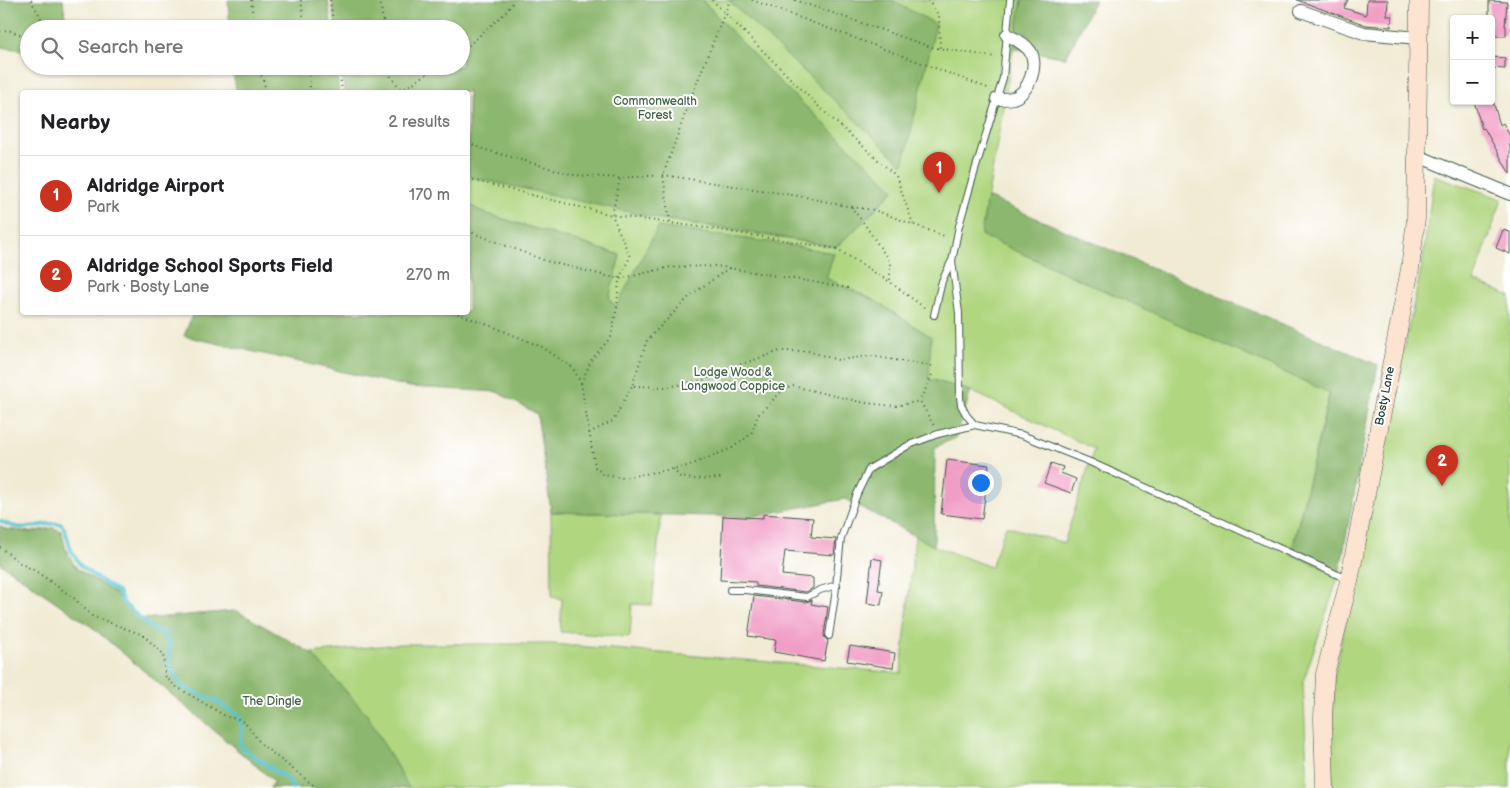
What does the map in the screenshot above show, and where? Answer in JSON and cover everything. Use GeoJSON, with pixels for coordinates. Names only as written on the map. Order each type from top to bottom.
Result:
{"type":"FeatureCollection","features":[{"type":"Feature","properties":{"kind":"main road","name":"Bosty Lane"},"geometry":{"type":"LineString","coordinates":[[1324,788],[1323,719],[1325,674],[1349,581],[1410,269],[1416,219],[1420,0]]}},
{"type":"Feature","properties":{"kind":"street"},"geometry":{"type":"LineString","coordinates":[[1301,11],[1364,33],[1418,38]]}},
{"type":"Feature","properties":{"kind":"street"},"geometry":{"type":"LineString","coordinates":[[998,96],[1014,98],[1027,86],[1034,65],[1030,51],[1020,41],[1007,35]]}},
{"type":"Feature","properties":{"kind":"street"},"geometry":{"type":"LineString","coordinates":[[1418,156],[1510,194]]}},
{"type":"Feature","properties":{"kind":"lane"},"geometry":{"type":"LineString","coordinates":[[934,316],[942,281],[952,261],[970,186],[1003,78],[1010,0]]}},
{"type":"Feature","properties":{"kind":"lane"},"geometry":{"type":"LineString","coordinates":[[952,261],[959,313],[961,405],[975,425]]}},
{"type":"Feature","properties":{"kind":"lane"},"geometry":{"type":"LineString","coordinates":[[829,636],[840,538],[856,494],[870,469],[909,445],[938,434],[975,425],[1022,435],[1090,462],[1339,574],[1349,581]]}},
{"type":"Feature","properties":{"kind":"lane"},"geometry":{"type":"LineString","coordinates":[[730,590],[808,597],[820,590],[836,585]]}},
{"type":"Feature","properties":{"kind":"path"},"geometry":{"type":"LineString","coordinates":[[31,0],[42,20]]}},
{"type":"Feature","properties":{"kind":"path"},"geometry":{"type":"LineString","coordinates":[[251,0],[253,20]]}},
{"type":"Feature","properties":{"kind":"path"},"geometry":{"type":"LineString","coordinates":[[301,0],[304,20]]}},
{"type":"Feature","properties":{"kind":"path"},"geometry":{"type":"LineString","coordinates":[[330,0],[333,20]]}},
{"type":"Feature","properties":{"kind":"path"},"geometry":{"type":"LineString","coordinates":[[380,0],[383,20]]}},
{"type":"Feature","properties":{"kind":"path"},"geometry":{"type":"LineString","coordinates":[[470,44],[506,13],[515,0]]}},
{"type":"Feature","properties":{"kind":"path"},"geometry":{"type":"LineString","coordinates":[[712,0],[817,105],[896,176],[913,224]]}},
{"type":"Feature","properties":{"kind":"path"},"geometry":{"type":"LineString","coordinates":[[670,223],[663,175],[692,95],[730,0]]}},
{"type":"Feature","properties":{"kind":"path"},"geometry":{"type":"LineString","coordinates":[[752,0],[918,61],[998,96]]}},
{"type":"Feature","properties":{"kind":"path"},"geometry":{"type":"LineString","coordinates":[[795,0],[931,47],[1005,59]]}},
{"type":"Feature","properties":{"kind":"path"},"geometry":{"type":"LineString","coordinates":[[928,0],[939,16],[940,49]]}},
{"type":"Feature","properties":{"kind":"path"},"geometry":{"type":"LineString","coordinates":[[0,31],[8,30],[20,35]]}},
{"type":"Feature","properties":{"kind":"path"},"geometry":{"type":"LineString","coordinates":[[261,75],[266,90]]}},
{"type":"Feature","properties":{"kind":"path"},"geometry":{"type":"LineString","coordinates":[[309,75],[310,90]]}},
{"type":"Feature","properties":{"kind":"path"},"geometry":{"type":"LineString","coordinates":[[340,75],[342,90]]}},
{"type":"Feature","properties":{"kind":"path"},"geometry":{"type":"LineString","coordinates":[[391,75],[401,90]]}},
{"type":"Feature","properties":{"kind":"path"},"geometry":{"type":"LineString","coordinates":[[405,90],[426,75]]}},
{"type":"Feature","properties":{"kind":"path"},"geometry":{"type":"LineString","coordinates":[[470,143],[482,150],[574,175],[620,178],[663,175],[805,197],[874,210],[956,240]]}},
{"type":"Feature","properties":{"kind":"path"},"geometry":{"type":"LineString","coordinates":[[581,383],[592,359],[611,337],[619,279],[630,257],[612,215],[620,178]]}},
{"type":"Feature","properties":{"kind":"path"},"geometry":{"type":"LineString","coordinates":[[470,180],[612,215],[837,249],[890,282],[934,316]]}},
{"type":"Feature","properties":{"kind":"path"},"geometry":{"type":"LineString","coordinates":[[851,207],[890,262],[890,282]]}},
{"type":"Feature","properties":{"kind":"path"},"geometry":{"type":"LineString","coordinates":[[470,232],[546,261],[619,279],[671,267],[717,266],[848,288]]}},
{"type":"Feature","properties":{"kind":"path"},"geometry":{"type":"LineString","coordinates":[[589,433],[613,420],[632,386],[647,340],[691,295],[729,268]]}},
{"type":"Feature","properties":{"kind":"path"},"geometry":{"type":"LineString","coordinates":[[461,315],[542,347],[572,367],[581,383],[595,467],[604,475],[623,478],[688,466],[732,448],[751,434],[758,415],[783,390],[793,386],[864,403],[896,406],[920,400]]}},
{"type":"Feature","properties":{"kind":"path"},"geometry":{"type":"LineString","coordinates":[[632,386],[667,387],[703,380],[780,351],[808,352],[838,360],[871,356],[932,366]]}},
{"type":"Feature","properties":{"kind":"path"},"geometry":{"type":"LineString","coordinates":[[920,400],[932,375]]}},
{"type":"Feature","properties":{"kind":"path"},"geometry":{"type":"LineString","coordinates":[[920,400],[938,434]]}},
{"type":"Feature","properties":{"kind":"path"},"geometry":{"type":"LineString","coordinates":[[673,469],[680,478],[722,478]]}},
{"type":"Feature","properties":{"kind":"path"},"geometry":{"type":"LineString","coordinates":[[0,547],[20,563],[37,572],[75,599],[92,616],[143,635],[163,654],[165,676],[175,686],[227,717],[246,724],[262,745],[317,788]]}},
{"type":"Feature","properties":{"kind":"green space"},"geometry":{"type":"Polygon","coordinates":[[[0,0],[63,0],[66,20],[20,20],[20,50],[0,47],[0,0]]]}},
{"type":"Feature","properties":{"kind":"green space"},"geometry":{"type":"Polygon","coordinates":[[[228,0],[328,0],[331,20],[229,20],[228,0]]]}},
{"type":"Feature","properties":{"kind":"green space","name":"Commonwealth Forest"},"geometry":{"type":"Polygon","coordinates":[[[332,0],[702,0],[774,77],[894,189],[836,247],[740,230],[656,218],[471,177],[470,90],[344,90],[342,75],[470,75],[470,20],[335,20],[332,0]]]}},
{"type":"Feature","properties":{"kind":"green space"},"geometry":{"type":"Polygon","coordinates":[[[702,0],[1022,0],[981,235],[1331,386],[1291,554],[1339,575],[1303,682],[1308,788],[270,788],[274,781],[92,627],[0,563],[0,525],[4,529],[30,532],[53,528],[61,531],[66,550],[76,568],[116,594],[123,603],[143,619],[233,611],[311,653],[400,644],[553,644],[901,673],[915,536],[934,546],[991,567],[1006,526],[1064,543],[1094,449],[971,391],[929,379],[876,301],[826,278],[834,253],[724,237],[617,307],[608,299],[620,255],[481,212],[470,204],[470,175],[656,218],[836,247],[894,190],[774,77],[702,0]]]}},
{"type":"Feature","properties":{"kind":"green space"},"geometry":{"type":"Polygon","coordinates":[[[728,0],[891,0],[936,24],[903,165],[728,0]]]}},
{"type":"Feature","properties":{"kind":"green space"},"geometry":{"type":"Polygon","coordinates":[[[1022,0],[1095,0],[1066,58],[1013,48],[1022,0]]]}},
{"type":"Feature","properties":{"kind":"green space"},"geometry":{"type":"Polygon","coordinates":[[[234,75],[337,75],[339,90],[236,90],[234,75]]]}},
{"type":"Feature","properties":{"kind":"green space"},"geometry":{"type":"Polygon","coordinates":[[[1434,175],[1502,199],[1474,281],[1510,296],[1510,788],[1333,788],[1331,765],[1334,676],[1422,265],[1434,175]]]}},
{"type":"Feature","properties":{"kind":"green space"},"geometry":{"type":"Polygon","coordinates":[[[987,197],[1378,365],[1339,575],[1291,554],[1330,393],[981,235],[987,197]]]}},
{"type":"Feature","properties":{"kind":"green space","name":"Lodge Wood & Longwood Coppice"},"geometry":{"type":"Polygon","coordinates":[[[470,204],[481,212],[620,255],[609,299],[616,307],[658,227],[834,253],[826,278],[876,301],[931,337],[929,379],[971,391],[956,438],[935,447],[934,546],[845,499],[749,517],[551,512],[537,414],[497,392],[410,387],[184,336],[192,315],[470,315],[470,204]]]}},
{"type":"Feature","properties":{"kind":"green space"},"geometry":{"type":"Polygon","coordinates":[[[551,512],[661,515],[652,605],[632,604],[630,637],[560,632],[562,599],[552,597],[551,512]]]}},
{"type":"Feature","properties":{"kind":"green space","name":"The Dingle"},"geometry":{"type":"Polygon","coordinates":[[[0,525],[4,529],[30,532],[53,528],[61,531],[66,550],[76,568],[116,594],[123,603],[143,619],[237,611],[311,653],[366,713],[409,788],[270,788],[274,781],[92,627],[0,563],[0,525]]]}},
{"type":"Feature","properties":{"kind":"building"},"geometry":{"type":"Polygon","coordinates":[[[1297,0],[1348,0],[1344,8],[1366,15],[1367,0],[1388,0],[1387,16],[1392,16],[1391,27],[1366,25],[1297,0]]]}},
{"type":"Feature","properties":{"kind":"building"},"geometry":{"type":"Polygon","coordinates":[[[1489,1],[1507,2],[1506,36],[1495,36],[1495,15],[1489,15],[1489,1]]]}},
{"type":"Feature","properties":{"kind":"building"},"geometry":{"type":"Polygon","coordinates":[[[1495,57],[1505,58],[1505,69],[1495,68],[1495,57]]]}},
{"type":"Feature","properties":{"kind":"building"},"geometry":{"type":"Polygon","coordinates":[[[1475,105],[1494,105],[1500,125],[1503,123],[1510,136],[1510,174],[1484,128],[1482,129],[1475,105]]]}},
{"type":"Feature","properties":{"kind":"building"},"geometry":{"type":"Polygon","coordinates":[[[1503,230],[1510,232],[1510,254],[1496,248],[1503,230]]]}},
{"type":"Feature","properties":{"kind":"building"},"geometry":{"type":"Polygon","coordinates":[[[947,460],[989,465],[982,519],[941,514],[947,460]]]}},
{"type":"Feature","properties":{"kind":"building"},"geometry":{"type":"Polygon","coordinates":[[[1051,463],[1063,467],[1061,473],[1076,479],[1071,493],[1044,483],[1051,463]]]}},
{"type":"Feature","properties":{"kind":"building"},"geometry":{"type":"Polygon","coordinates":[[[763,514],[813,518],[811,537],[836,539],[834,555],[785,551],[782,575],[813,578],[813,588],[806,592],[756,586],[756,582],[720,580],[723,516],[763,518],[763,514]]]}},
{"type":"Feature","properties":{"kind":"building"},"geometry":{"type":"Polygon","coordinates":[[[872,558],[882,560],[878,590],[883,591],[881,605],[867,603],[872,558]]]}},
{"type":"Feature","properties":{"kind":"building"},"geometry":{"type":"Polygon","coordinates":[[[754,596],[806,602],[812,600],[811,604],[828,607],[824,635],[828,641],[824,661],[774,652],[776,640],[748,636],[754,596]]]}},
{"type":"Feature","properties":{"kind":"building"},"geometry":{"type":"Polygon","coordinates":[[[850,646],[895,653],[893,668],[847,661],[850,646]]]}},
{"type":"Feature","properties":{"kind":"waterway"},"geometry":{"type":"LineString","coordinates":[[0,521],[21,527],[61,524],[65,530],[71,550],[80,565],[119,593],[123,603],[156,632],[163,632],[169,644],[169,666],[182,687],[216,701],[239,716],[243,728],[240,744],[244,749],[288,780],[293,788]]}},
{"type":"Feature","properties":{"kind":"place","name":"Aldridge Airport"},"geometry":{"type":"Point","coordinates":[939,193]}},
{"type":"Feature","properties":{"kind":"place","name":"Aldridge School Sports Field"},"geometry":{"type":"Point","coordinates":[1442,486]}}]}
